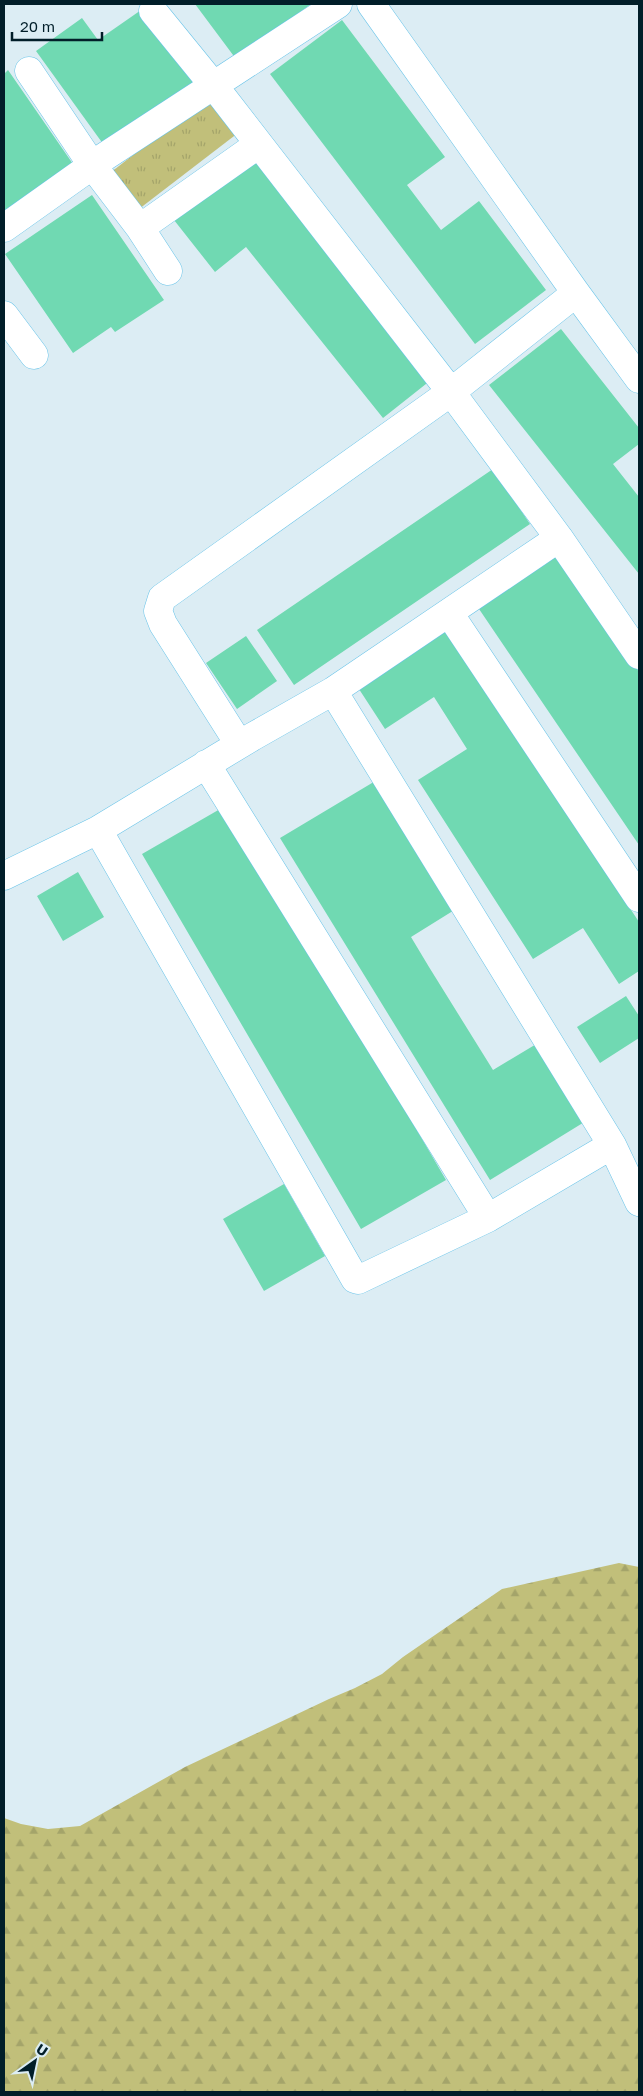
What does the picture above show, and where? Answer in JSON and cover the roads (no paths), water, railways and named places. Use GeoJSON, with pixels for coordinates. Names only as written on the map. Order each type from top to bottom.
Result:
{"type":"FeatureCollection","features":[{"type":"Feature","properties":{"kind":"street"},"geometry":{"type":"LineString","coordinates":[[4,228],[92,165],[338,4]]}},
{"type":"Feature","properties":{"kind":"street"},"geometry":{"type":"LineString","coordinates":[[371,4],[639,379]]}},
{"type":"Feature","properties":{"kind":"street"},"geometry":{"type":"LineString","coordinates":[[153,11],[214,86],[451,392],[559,538],[639,655]]}},
{"type":"Feature","properties":{"kind":"street"},"geometry":{"type":"LineString","coordinates":[[29,72],[92,165],[140,228],[168,271]]}},
{"type":"Feature","properties":{"kind":"street"},"geometry":{"type":"LineString","coordinates":[[140,228],[259,144]]}},
{"type":"Feature","properties":{"kind":"street"},"geometry":{"type":"LineString","coordinates":[[239,744],[162,624],[158,611],[162,598],[451,392],[576,293]]}},
{"type":"Feature","properties":{"kind":"street"},"geometry":{"type":"LineString","coordinates":[[4,315],[34,355]]}},
{"type":"Feature","properties":{"kind":"street"},"geometry":{"type":"LineString","coordinates":[[4,876],[98,830],[239,744],[333,691],[559,538]]}},
{"type":"Feature","properties":{"kind":"street"},"geometry":{"type":"LineString","coordinates":[[448,613],[639,898]]}},
{"type":"Feature","properties":{"kind":"street"},"geometry":{"type":"LineString","coordinates":[[333,691],[612,1145],[639,1202]]}},
{"type":"Feature","properties":{"kind":"street"},"geometry":{"type":"LineString","coordinates":[[206,764],[488,1218]]}},
{"type":"Feature","properties":{"kind":"street"},"geometry":{"type":"LineString","coordinates":[[98,830],[355,1278],[358,1280],[488,1218],[612,1145]]}}]}
